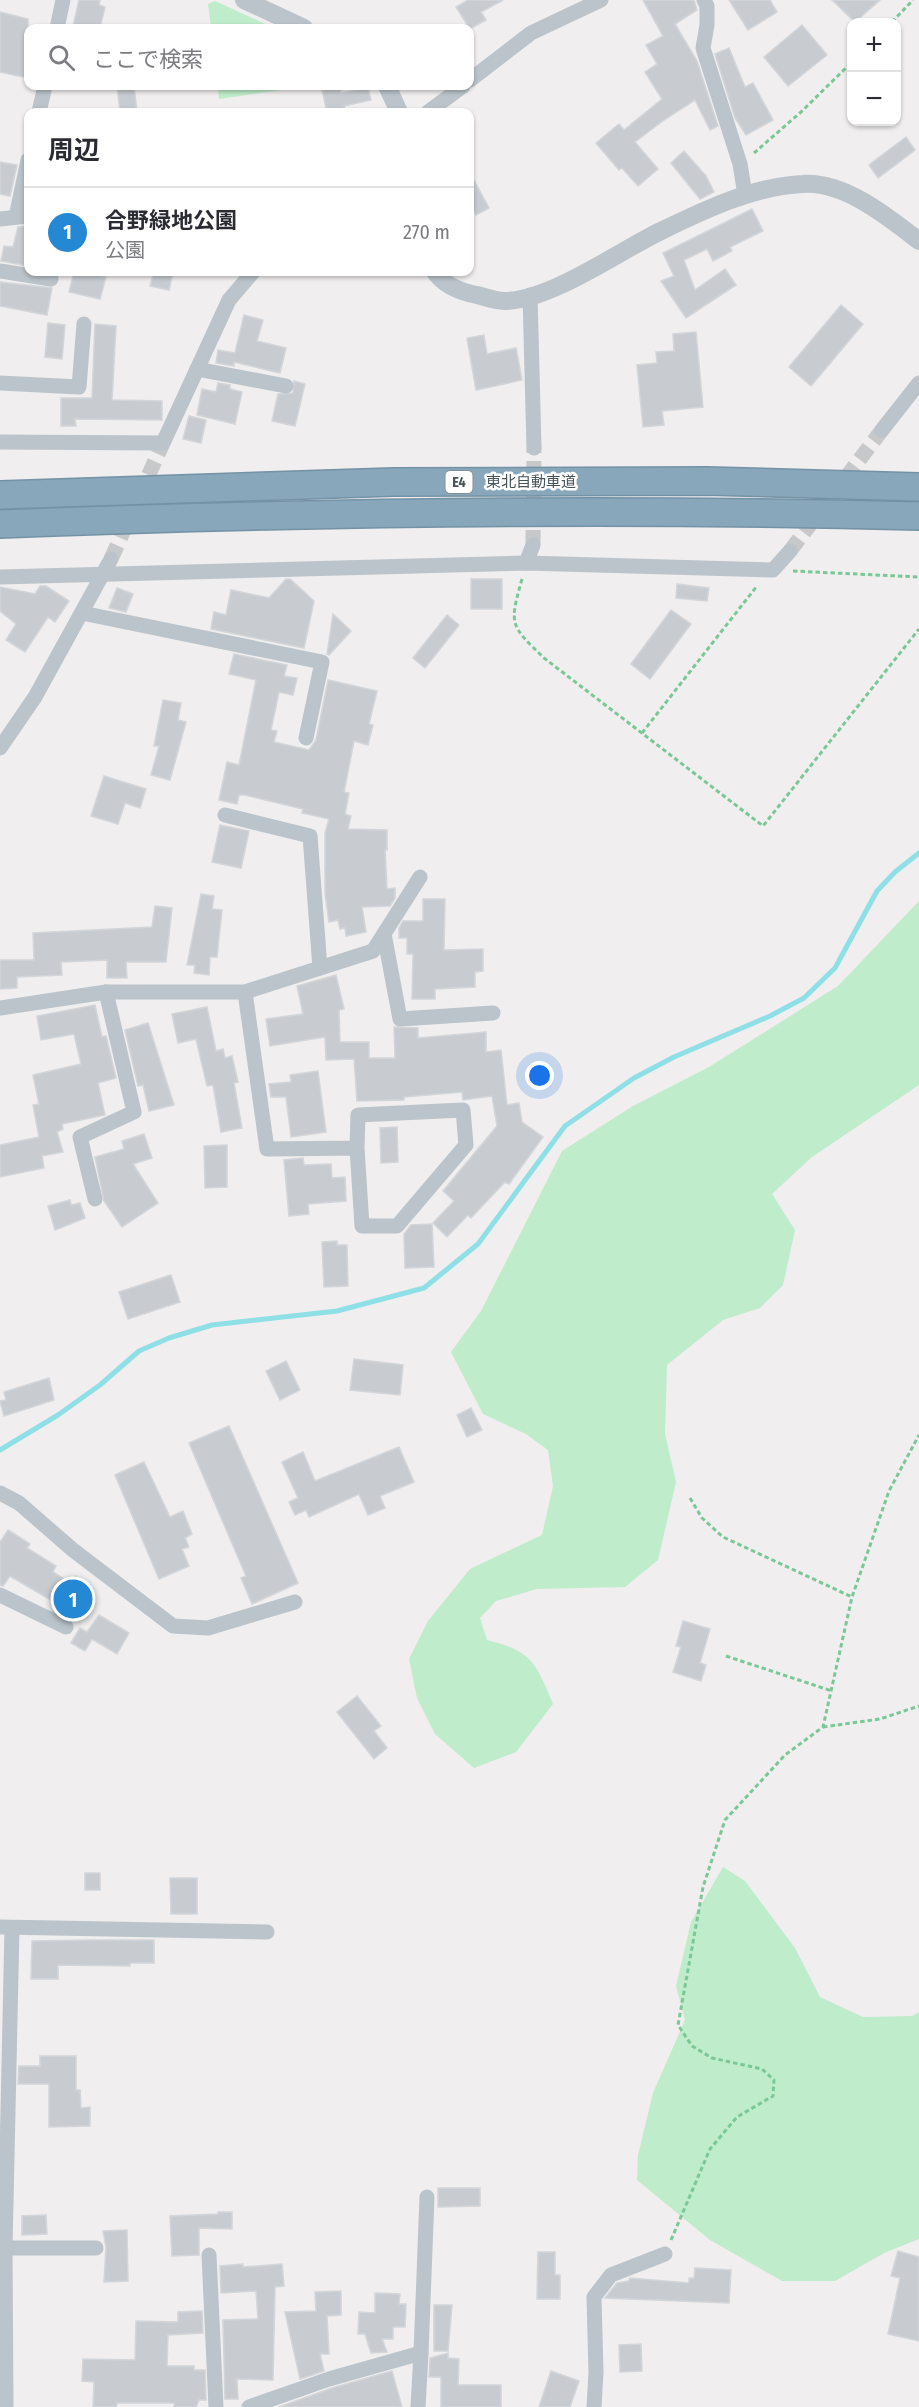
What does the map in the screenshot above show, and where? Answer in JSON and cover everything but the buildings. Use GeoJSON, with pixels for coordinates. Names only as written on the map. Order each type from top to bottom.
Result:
{"type":"FeatureCollection","features":[{"type":"Feature","properties":{"kind":"highway","name":"東北自動車道"},"geometry":{"type":"LineString","coordinates":[[0,495],[405,482],[707,481],[919,487]]}},
{"type":"Feature","properties":{"kind":"highway","name":"東北自動車道"},"geometry":{"type":"LineString","coordinates":[[0,524],[394,512],[706,511],[919,516]]}},
{"type":"Feature","properties":{"kind":"street"},"geometry":{"type":"LineString","coordinates":[[58,24],[63,0]]}},
{"type":"Feature","properties":{"kind":"street"},"geometry":{"type":"LineString","coordinates":[[244,0],[295,24]]}},
{"type":"Feature","properties":{"kind":"street"},"geometry":{"type":"LineString","coordinates":[[474,77],[531,33],[601,0]]}},
{"type":"Feature","properties":{"kind":"street"},"geometry":{"type":"LineString","coordinates":[[704,0],[707,6],[707,26],[703,48],[740,164],[745,195]]}},
{"type":"Feature","properties":{"kind":"street"},"geometry":{"type":"LineString","coordinates":[[40,108],[44,90]]}},
{"type":"Feature","properties":{"kind":"street"},"geometry":{"type":"LineString","coordinates":[[389,90],[397,108]]}},
{"type":"Feature","properties":{"kind":"street"},"geometry":{"type":"LineString","coordinates":[[433,108],[458,90]]}},
{"type":"Feature","properties":{"kind":"street"},"geometry":{"type":"LineString","coordinates":[[440,276],[461,292],[504,301],[530,295],[566,282],[660,231],[745,195],[805,183],[843,191],[887,215],[919,241]]}},
{"type":"Feature","properties":{"kind":"street"},"geometry":{"type":"LineString","coordinates":[[0,219],[22,217],[24,198]]}},
{"type":"Feature","properties":{"kind":"street"},"geometry":{"type":"LineString","coordinates":[[0,271],[24,275]]}},
{"type":"Feature","properties":{"kind":"street"},"geometry":{"type":"LineString","coordinates":[[32,276],[51,279]]}},
{"type":"Feature","properties":{"kind":"street"},"geometry":{"type":"LineString","coordinates":[[0,442],[163,443],[229,300],[245,276]]}},
{"type":"Feature","properties":{"kind":"street"},"geometry":{"type":"LineString","coordinates":[[530,295],[534,448]]}},
{"type":"Feature","properties":{"kind":"street"},"geometry":{"type":"LineString","coordinates":[[0,383],[79,387],[84,324]]}},
{"type":"Feature","properties":{"kind":"street"},"geometry":{"type":"LineString","coordinates":[[197,369],[286,386]]}},
{"type":"Feature","properties":{"kind":"street"},"geometry":{"type":"LineString","coordinates":[[882,430],[919,383]]}},
{"type":"Feature","properties":{"kind":"street"},"geometry":{"type":"LineString","coordinates":[[526,563],[533,545]]}},
{"type":"Feature","properties":{"kind":"street"},"geometry":{"type":"LineString","coordinates":[[0,578],[526,563],[773,570],[790,551]]}},
{"type":"Feature","properties":{"kind":"street"},"geometry":{"type":"LineString","coordinates":[[0,748],[35,697],[111,559]]}},
{"type":"Feature","properties":{"kind":"street"},"geometry":{"type":"LineString","coordinates":[[82,613],[322,662],[306,738]]}},
{"type":"Feature","properties":{"kind":"street"},"geometry":{"type":"LineString","coordinates":[[225,815],[310,836],[320,968]]}},
{"type":"Feature","properties":{"kind":"street"},"geometry":{"type":"LineString","coordinates":[[0,1008],[106,992],[245,992],[373,951],[420,877]]}},
{"type":"Feature","properties":{"kind":"street"},"geometry":{"type":"LineString","coordinates":[[384,934],[400,1019],[494,1013]]}},
{"type":"Feature","properties":{"kind":"street"},"geometry":{"type":"LineString","coordinates":[[95,1199],[80,1137],[134,1112],[106,992]]}},
{"type":"Feature","properties":{"kind":"street"},"geometry":{"type":"LineString","coordinates":[[245,992],[267,1149],[357,1148]]}},
{"type":"Feature","properties":{"kind":"street"},"geometry":{"type":"LineString","coordinates":[[463,1110],[466,1145],[397,1226],[362,1226],[357,1148],[358,1115],[463,1110]]}},
{"type":"Feature","properties":{"kind":"street"},"geometry":{"type":"LineString","coordinates":[[0,1494],[19,1503],[73,1550],[173,1626],[208,1628],[295,1602]]}},
{"type":"Feature","properties":{"kind":"street"},"geometry":{"type":"LineString","coordinates":[[0,1595],[66,1627]]}},
{"type":"Feature","properties":{"kind":"street"},"geometry":{"type":"LineString","coordinates":[[6,2407],[6,1927],[267,1932]]}},
{"type":"Feature","properties":{"kind":"street"},"geometry":{"type":"LineString","coordinates":[[418,2407],[427,2197]]}},
{"type":"Feature","properties":{"kind":"street"},"geometry":{"type":"LineString","coordinates":[[5,2248],[96,2248]]}},
{"type":"Feature","properties":{"kind":"street"},"geometry":{"type":"LineString","coordinates":[[594,2407],[596,2372],[594,2297],[611,2275],[665,2254]]}},
{"type":"Feature","properties":{"kind":"street"},"geometry":{"type":"LineString","coordinates":[[208,2255],[216,2407]]}},
{"type":"Feature","properties":{"kind":"street"},"geometry":{"type":"LineString","coordinates":[[249,2407],[329,2379],[421,2353]]}},
{"type":"Feature","properties":{"kind":"path"},"geometry":{"type":"LineString","coordinates":[[896,18],[913,0]]}},
{"type":"Feature","properties":{"kind":"path"},"geometry":{"type":"LineString","coordinates":[[740,164],[801,112],[847,68]]}},
{"type":"Feature","properties":{"kind":"path"},"geometry":{"type":"LineString","coordinates":[[526,563],[514,608],[516,631],[544,658],[764,826],[919,629]]}},
{"type":"Feature","properties":{"kind":"path"},"geometry":{"type":"LineString","coordinates":[[642,733],[761,581],[773,570],[919,577]]}},
{"type":"Feature","properties":{"kind":"path"},"geometry":{"type":"LineString","coordinates":[[823,1727],[852,1597],[889,1491],[919,1435]]}},
{"type":"Feature","properties":{"kind":"path"},"geometry":{"type":"LineString","coordinates":[[690,1498],[702,1518],[723,1537],[852,1597]]}},
{"type":"Feature","properties":{"kind":"path"},"geometry":{"type":"LineString","coordinates":[[726,1656],[832,1691]]}},
{"type":"Feature","properties":{"kind":"path"},"geometry":{"type":"LineString","coordinates":[[665,2254],[710,2149],[737,2117],[772,2096],[774,2080],[762,2069],[712,2058],[692,2046],[678,2025],[703,1887],[725,1821],[785,1755],[823,1727],[880,1719],[919,1706]]}},
{"type":"Feature","properties":{"kind":"green space"},"geometry":{"type":"Polygon","coordinates":[[[215,1],[265,24],[210,24],[208,4],[215,1]]]}},
{"type":"Feature","properties":{"kind":"green space"},"geometry":{"type":"Polygon","coordinates":[[[218,90],[281,90],[219,99],[218,90]]]}},
{"type":"Feature","properties":{"kind":"green space"},"geometry":{"type":"Polygon","coordinates":[[[919,901],[919,1085],[812,1157],[772,1194],[795,1230],[783,1285],[760,1308],[723,1320],[667,1365],[665,1434],[676,1482],[658,1560],[625,1587],[537,1589],[496,1601],[480,1618],[487,1640],[523,1654],[537,1669],[553,1704],[516,1752],[474,1768],[435,1734],[417,1698],[409,1659],[428,1621],[470,1569],[542,1535],[553,1486],[548,1450],[526,1434],[483,1414],[451,1352],[481,1311],[562,1151],[633,1106],[709,1067],[838,986],[919,901]]]}},
{"type":"Feature","properties":{"kind":"green space"},"geometry":{"type":"Polygon","coordinates":[[[75,1575],[94,1589],[80,1607],[52,1612],[75,1575]]]}},
{"type":"Feature","properties":{"kind":"green space"},"geometry":{"type":"Polygon","coordinates":[[[723,1867],[745,1881],[795,1948],[820,1997],[863,2017],[912,2016],[919,2012],[919,2239],[884,2253],[835,2281],[782,2281],[710,2240],[637,2180],[638,2155],[653,2093],[685,2020],[676,1986],[691,1922],[723,1867]]]}},
{"type":"Feature","properties":{"kind":"waterway"},"geometry":{"type":"LineString","coordinates":[[0,1450],[58,1415],[100,1385],[139,1351],[169,1338],[212,1325],[337,1311],[424,1288],[478,1244],[565,1126],[634,1078],[674,1057],[770,1016],[804,998],[835,968],[877,891],[895,872],[919,853]]}},
{"type":"Feature","properties":{"kind":"tunnel"},"geometry":{"type":"LineString","coordinates":[[790,551],[882,430]]}},
{"type":"Feature","properties":{"kind":"tunnel"},"geometry":{"type":"LineString","coordinates":[[111,559],[163,443]]}},
{"type":"Feature","properties":{"kind":"tunnel"},"geometry":{"type":"LineString","coordinates":[[533,545],[534,448]]}},
{"type":"Feature","properties":{"kind":"place","name":"合野緑地公園"},"geometry":{"type":"Point","coordinates":[73,1599]}}]}
